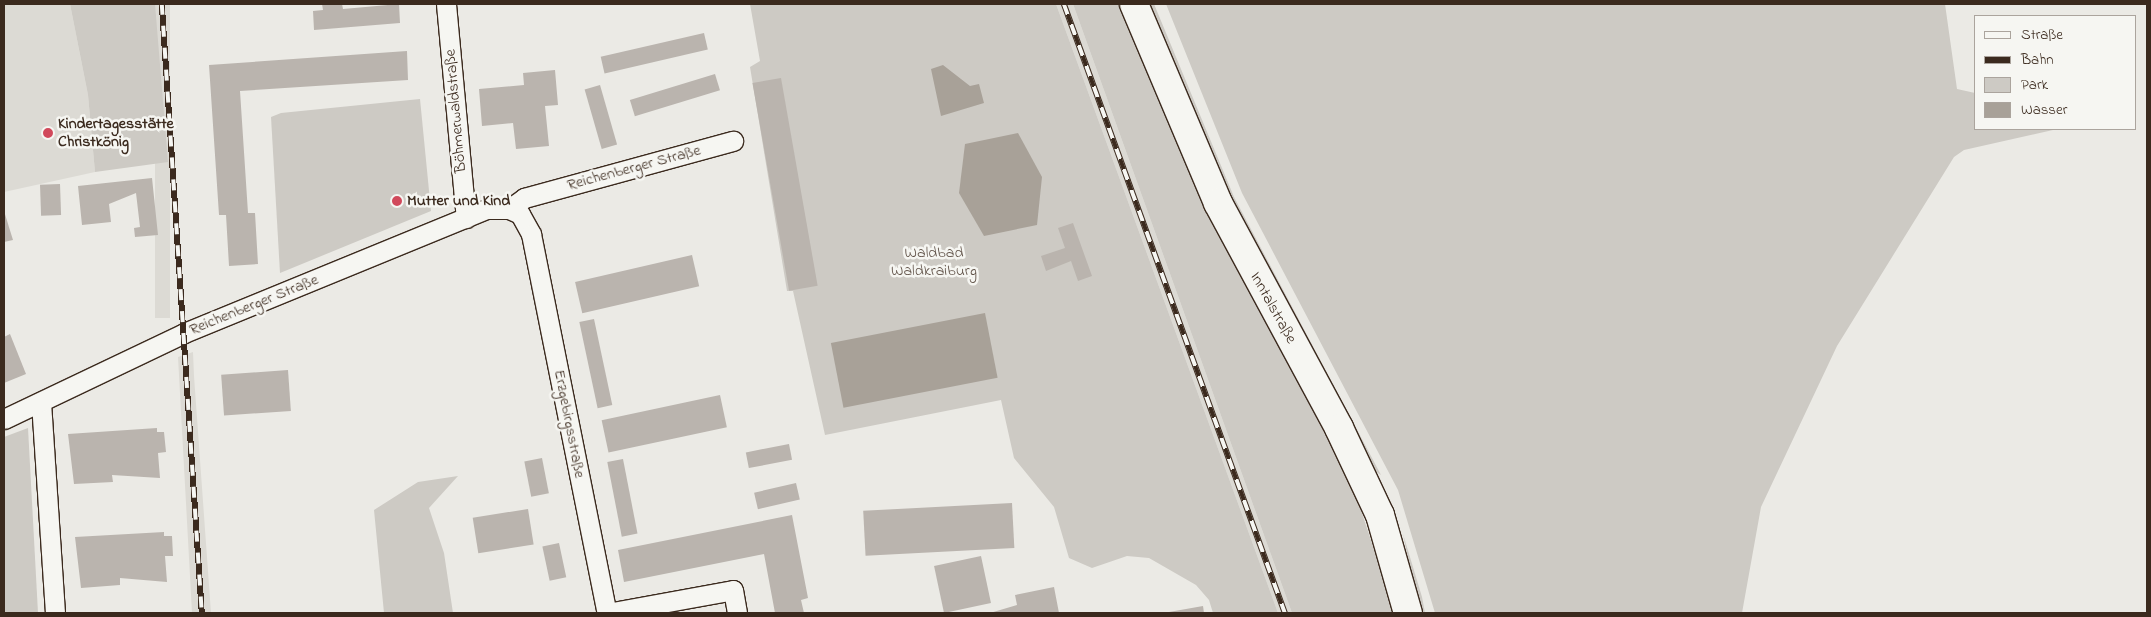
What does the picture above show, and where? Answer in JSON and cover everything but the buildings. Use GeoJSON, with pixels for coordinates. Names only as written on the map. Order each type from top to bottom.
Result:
{"type":"FeatureCollection","features":[{"type":"Feature","properties":{"kind":"main road","name":"Inntalstraße"},"geometry":{"type":"LineString","coordinates":[[1134,4],[1218,204],[1339,428],[1380,515],[1408,613]]}},
{"type":"Feature","properties":{"kind":"street","name":"Böhmerwaldstraße"},"geometry":{"type":"LineString","coordinates":[[446,4],[466,218]]}},
{"type":"Feature","properties":{"kind":"street","name":"Reichenberger Straße"},"geometry":{"type":"LineString","coordinates":[[4,419],[184,333],[466,218],[496,207],[509,208],[524,198],[733,141]]}},
{"type":"Feature","properties":{"kind":"street","name":"Erzgebirgsstraße"},"geometry":{"type":"LineString","coordinates":[[509,208],[520,214],[531,234],[607,613]]}},
{"type":"Feature","properties":{"kind":"street"},"geometry":{"type":"LineString","coordinates":[[42,402],[55,613]]}},
{"type":"Feature","properties":{"kind":"street"},"geometry":{"type":"LineString","coordinates":[[607,613],[733,590],[738,613]]}},
{"type":"Feature","properties":{"kind":"shaded area","name":"Kindertagesstätte Christkönig"},"geometry":{"type":"Polygon","coordinates":[[[4,4],[70,4],[88,95],[95,172],[4,192],[4,4]]]}},
{"type":"Feature","properties":{"kind":"shaded area"},"geometry":{"type":"Polygon","coordinates":[[[155,4],[170,4],[170,318],[155,318],[155,4]]]}},
{"type":"Feature","properties":{"kind":"shaded area"},"geometry":{"type":"Polygon","coordinates":[[[1056,4],[1073,4],[1292,613],[1278,613],[1056,4]]]}},
{"type":"Feature","properties":{"kind":"shaded area"},"geometry":{"type":"Polygon","coordinates":[[[193,352],[211,613],[192,613],[178,357],[193,352]]]}},
{"type":"Feature","properties":{"kind":"green space"},"geometry":{"type":"Polygon","coordinates":[[[70,4],[155,4],[168,162],[95,172],[88,95],[70,4]]]}},
{"type":"Feature","properties":{"kind":"green space","name":"Waldbad Waldkraiburg"},"geometry":{"type":"Polygon","coordinates":[[[750,4],[1056,4],[1278,613],[1213,613],[1209,600],[1196,585],[1149,558],[1127,556],[1092,568],[1069,558],[1054,507],[1014,458],[1001,400],[825,435],[793,291],[787,291],[750,67],[760,61],[750,4]]]}},
{"type":"Feature","properties":{"kind":"green space"},"geometry":{"type":"Polygon","coordinates":[[[1073,4],[1121,4],[1206,207],[1352,483],[1395,613],[1292,613],[1073,4]]]}},
{"type":"Feature","properties":{"kind":"green space"},"geometry":{"type":"Polygon","coordinates":[[[1148,4],[1154,4],[1234,197],[1381,475],[1372,469],[1231,200],[1148,4]]]}},
{"type":"Feature","properties":{"kind":"green space"},"geometry":{"type":"Polygon","coordinates":[[[1166,4],[1945,4],[1957,89],[1974,93],[1974,130],[2053,130],[1964,150],[1954,157],[1837,346],[1761,507],[1742,613],[1435,613],[1398,490],[1242,193],[1166,4]]]}},
{"type":"Feature","properties":{"kind":"green space"},"geometry":{"type":"Polygon","coordinates":[[[420,99],[431,211],[280,273],[271,117],[281,113],[420,99]]]}},
{"type":"Feature","properties":{"kind":"green space"},"geometry":{"type":"Polygon","coordinates":[[[28,428],[38,613],[4,613],[4,437],[28,428]]]}},
{"type":"Feature","properties":{"kind":"green space"},"geometry":{"type":"Polygon","coordinates":[[[458,476],[429,508],[444,553],[453,613],[384,613],[374,510],[418,482],[458,476]]]}},
{"type":"Feature","properties":{"kind":"green space"},"geometry":{"type":"Polygon","coordinates":[[[1403,534],[1422,597],[1425,613],[1419,613],[1403,534]]]}},
{"type":"Feature","properties":{"kind":"water"},"geometry":{"type":"Polygon","coordinates":[[[943,65],[970,86],[979,84],[984,103],[941,116],[931,69],[943,65]]]}},
{"type":"Feature","properties":{"kind":"water"},"geometry":{"type":"Polygon","coordinates":[[[1018,133],[1042,177],[1037,225],[984,236],[959,193],[965,144],[1018,133]]]}},
{"type":"Feature","properties":{"kind":"water"},"geometry":{"type":"Polygon","coordinates":[[[985,313],[998,378],[843,408],[831,343],[985,313]]]}},
{"type":"Feature","properties":{"kind":"railway"},"geometry":{"type":"LineString","coordinates":[[162,4],[202,613]]}},
{"type":"Feature","properties":{"kind":"railway"},"geometry":{"type":"LineString","coordinates":[[1064,4],[1285,613]]}},
{"type":"Feature","properties":{"kind":"place","name":"Kindertagesstätte Christkönig"},"geometry":{"type":"Point","coordinates":[48,133]}},
{"type":"Feature","properties":{"kind":"place","name":"Mutter und Kind"},"geometry":{"type":"Point","coordinates":[397,201]}}]}
